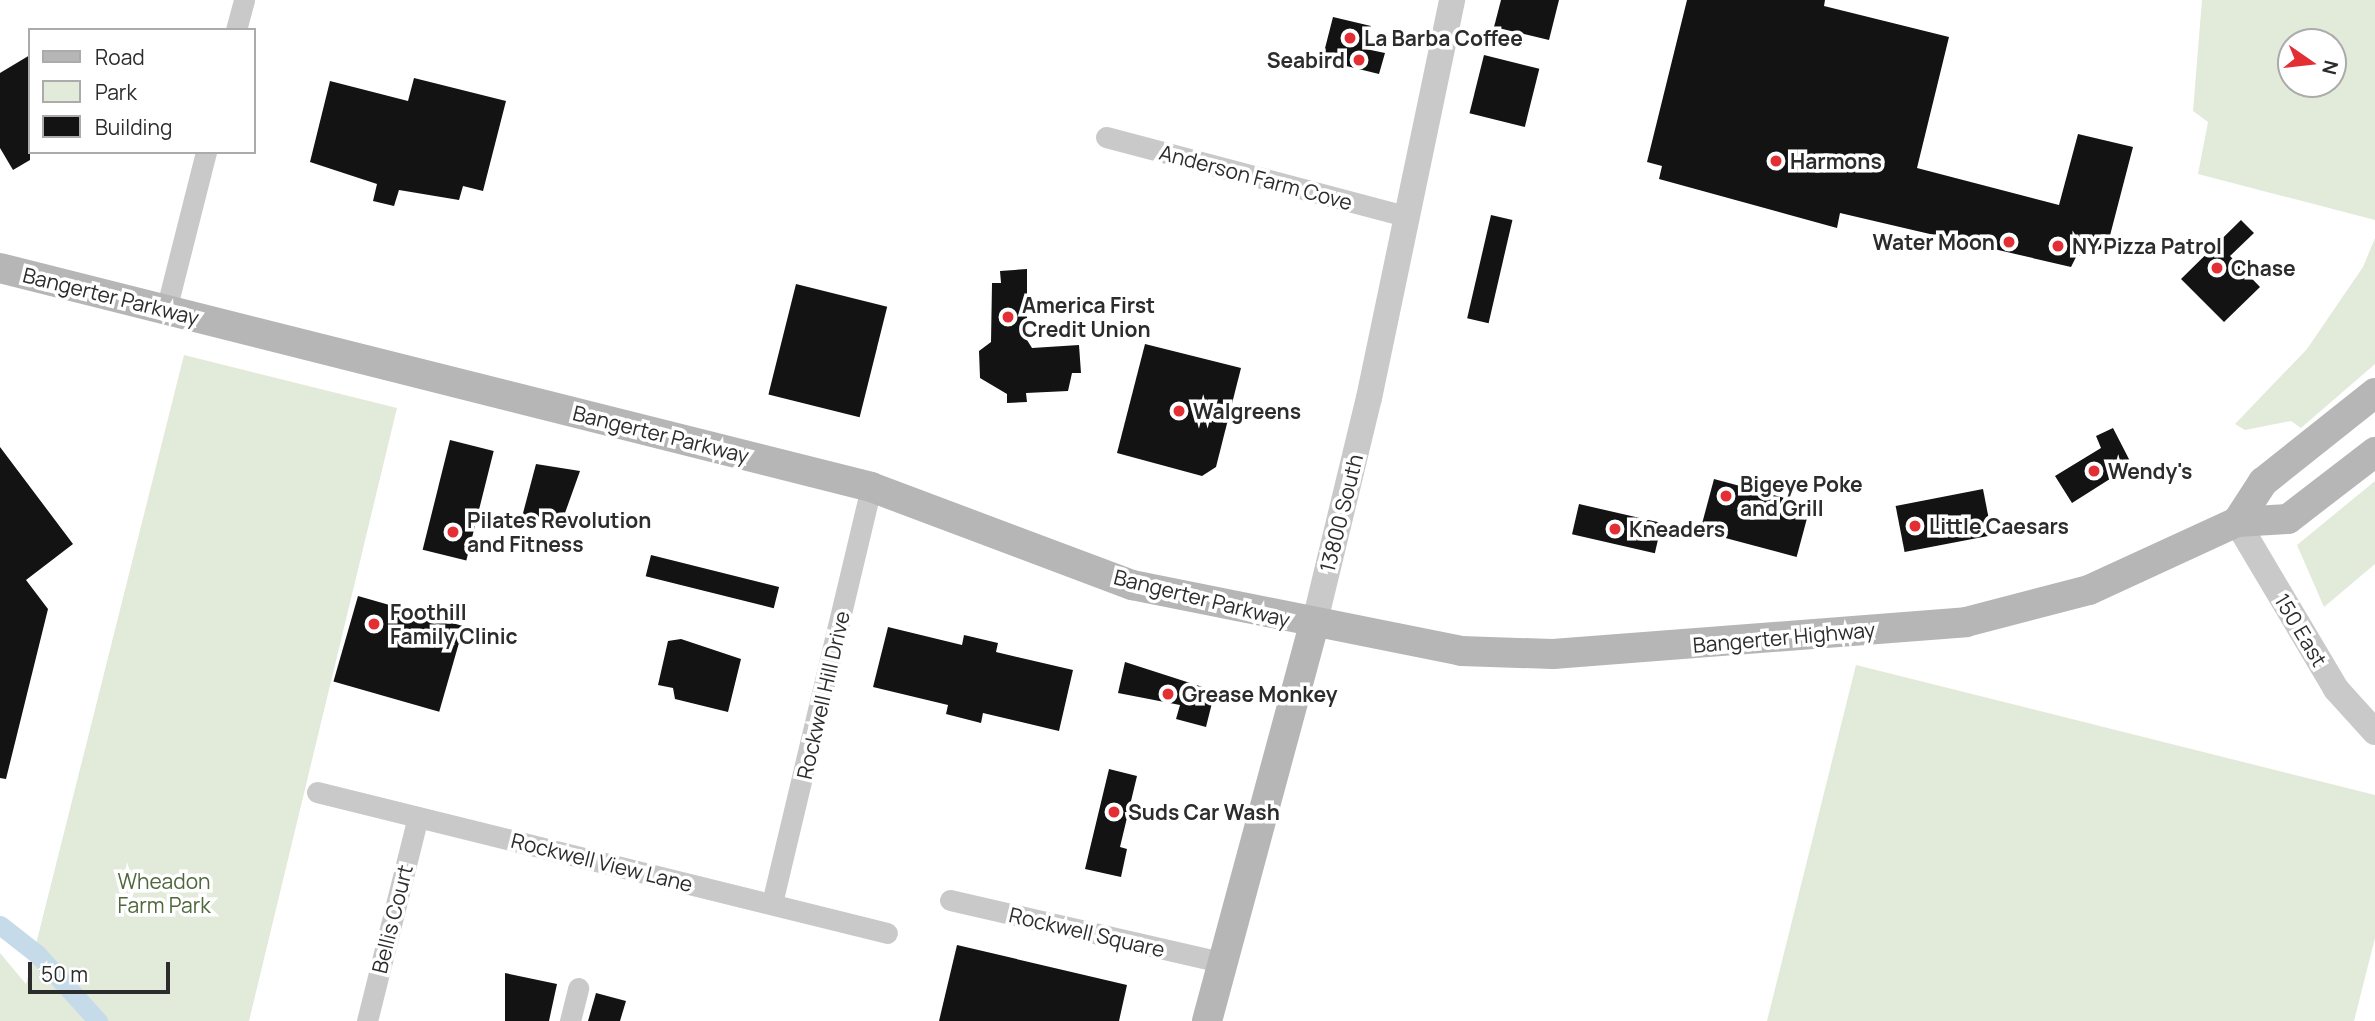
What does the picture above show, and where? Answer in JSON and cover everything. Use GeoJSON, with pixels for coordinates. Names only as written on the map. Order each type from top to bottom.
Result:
{"type":"FeatureCollection","features":[{"type":"Feature","properties":{"kind":"main road","name":"Bangerter Parkway"},"geometry":{"type":"LineString","coordinates":[[0,268],[871,487],[1132,585],[1314,625]]}},
{"type":"Feature","properties":{"kind":"main road"},"geometry":{"type":"LineString","coordinates":[[2237,522],[2263,482],[2375,393]]}},
{"type":"Feature","properties":{"kind":"main road","name":"Bangerter Highway"},"geometry":{"type":"LineString","coordinates":[[1314,625],[1461,651],[1553,654],[1966,622],[2089,590],[2237,522],[2288,519],[2375,452]]}},
{"type":"Feature","properties":{"kind":"main road","name":"13800 South"},"geometry":{"type":"LineString","coordinates":[[1207,1021],[1314,625]]}},
{"type":"Feature","properties":{"kind":"street"},"geometry":{"type":"LineString","coordinates":[[237,28],[244,0]]}},
{"type":"Feature","properties":{"kind":"street","name":"13800 South"},"geometry":{"type":"LineString","coordinates":[[1314,625],[1452,0]]}},
{"type":"Feature","properties":{"kind":"street","name":"Anderson Farm Cove"},"geometry":{"type":"LineString","coordinates":[[1106,137],[1406,216]]}},
{"type":"Feature","properties":{"kind":"street"},"geometry":{"type":"LineString","coordinates":[[166,310],[205,154]]}},
{"type":"Feature","properties":{"kind":"street","name":"Rockwell Hill Drive"},"geometry":{"type":"LineString","coordinates":[[772,903],[871,487]]}},
{"type":"Feature","properties":{"kind":"street","name":"150 East"},"geometry":{"type":"LineString","coordinates":[[2237,522],[2336,689],[2375,732]]}},
{"type":"Feature","properties":{"kind":"street","name":"Rockwell View Lane"},"geometry":{"type":"LineString","coordinates":[[317,792],[887,933]]}},
{"type":"Feature","properties":{"kind":"street","name":"Bellis Court"},"geometry":{"type":"LineString","coordinates":[[367,1021],[418,817]]}},
{"type":"Feature","properties":{"kind":"street","name":"Rockwell Square"},"geometry":{"type":"LineString","coordinates":[[950,900],[1224,963]]}},
{"type":"Feature","properties":{"kind":"street"},"geometry":{"type":"LineString","coordinates":[[570,1021],[578,988]]}},
{"type":"Feature","properties":{"kind":"green space"},"geometry":{"type":"Polygon","coordinates":[[[2202,0],[2375,0],[2375,220],[2198,174],[2208,122],[2193,111],[2202,0]]]}},
{"type":"Feature","properties":{"kind":"green space"},"geometry":{"type":"Polygon","coordinates":[[[2375,238],[2375,364],[2301,428],[2291,421],[2245,430],[2235,424],[2307,349],[2363,267],[2375,238]]]}},
{"type":"Feature","properties":{"kind":"green space","name":"Wheadon Farm Park"},"geometry":{"type":"Polygon","coordinates":[[[184,355],[397,408],[249,1021],[0,1021],[0,953],[26,984],[184,355]]]}},
{"type":"Feature","properties":{"kind":"green space"},"geometry":{"type":"Polygon","coordinates":[[[2375,481],[2375,564],[2324,607],[2297,545],[2375,481]]]}},
{"type":"Feature","properties":{"kind":"green space"},"geometry":{"type":"Polygon","coordinates":[[[1856,665],[2375,795],[2375,938],[2354,1021],[1767,1021],[1856,665]]]}},
{"type":"Feature","properties":{"kind":"building"},"geometry":{"type":"Polygon","coordinates":[[[1501,0],[1559,0],[1549,40],[1494,27],[1501,0]]]}},
{"type":"Feature","properties":{"kind":"building"},"geometry":{"type":"Polygon","coordinates":[[[1687,0],[1825,0],[1824,6],[1949,37],[1917,168],[2059,205],[2078,134],[2133,147],[2107,247],[2076,257],[2071,267],[1840,213],[1837,228],[1659,179],[1662,166],[1647,162],[1687,0]]]}},
{"type":"Feature","properties":{"kind":"building"},"geometry":{"type":"Polygon","coordinates":[[[1333,17],[1371,26],[1366,49],[1385,53],[1379,74],[1322,60],[1333,17]]]}},
{"type":"Feature","properties":{"kind":"building"},"geometry":{"type":"Polygon","coordinates":[[[1484,55],[1539,69],[1525,127],[1469,113],[1484,55]]]}},
{"type":"Feature","properties":{"kind":"building"},"geometry":{"type":"Polygon","coordinates":[[[28,56],[30,160],[13,170],[0,148],[0,73],[28,56]]]}},
{"type":"Feature","properties":{"kind":"building"},"geometry":{"type":"Polygon","coordinates":[[[414,78],[506,101],[483,191],[463,186],[459,200],[399,190],[394,206],[373,201],[377,184],[310,162],[330,81],[408,101],[414,78]]]}},
{"type":"Feature","properties":{"kind":"building"},"geometry":{"type":"Polygon","coordinates":[[[1491,215],[1512,220],[1489,323],[1467,318],[1491,215]]]}},
{"type":"Feature","properties":{"kind":"building","name":"Chase"},"geometry":{"type":"Polygon","coordinates":[[[2241,220],[2254,233],[2230,256],[2260,287],[2224,322],[2181,279],[2241,220]]]}},
{"type":"Feature","properties":{"kind":"building","name":"America First Credit Union"},"geometry":{"type":"Polygon","coordinates":[[[1027,269],[1027,340],[1032,348],[1079,345],[1081,373],[1072,373],[1068,391],[1026,393],[1027,402],[1007,403],[1007,394],[980,378],[979,351],[991,342],[992,283],[1001,283],[1000,271],[1027,269]]]}},
{"type":"Feature","properties":{"kind":"building"},"geometry":{"type":"Polygon","coordinates":[[[796,284],[887,307],[860,417],[768,395],[796,284]]]}},
{"type":"Feature","properties":{"kind":"building","name":"Walgreens"},"geometry":{"type":"Polygon","coordinates":[[[1145,344],[1241,368],[1216,467],[1202,476],[1117,453],[1145,344]]]}},
{"type":"Feature","properties":{"kind":"building","name":"Wendy's"},"geometry":{"type":"Polygon","coordinates":[[[2113,428],[2132,465],[2072,503],[2055,476],[2101,448],[2096,436],[2113,428]]]}},
{"type":"Feature","properties":{"kind":"building"},"geometry":{"type":"Polygon","coordinates":[[[450,440],[494,451],[466,561],[423,550],[450,440]]]}},
{"type":"Feature","properties":{"kind":"building"},"geometry":{"type":"Polygon","coordinates":[[[0,447],[73,544],[26,580],[48,609],[6,779],[0,778],[0,447]]]}},
{"type":"Feature","properties":{"kind":"building"},"geometry":{"type":"Polygon","coordinates":[[[536,464],[580,471],[560,527],[522,517],[536,464]]]}},
{"type":"Feature","properties":{"kind":"building"},"geometry":{"type":"Polygon","coordinates":[[[1714,479],[1811,505],[1797,557],[1700,531],[1714,479]]]}},
{"type":"Feature","properties":{"kind":"building"},"geometry":{"type":"Polygon","coordinates":[[[1983,489],[1992,535],[1905,552],[1896,506],[1983,489]]]}},
{"type":"Feature","properties":{"kind":"building"},"geometry":{"type":"Polygon","coordinates":[[[1579,504],[1662,523],[1655,553],[1572,534],[1579,504]]]}},
{"type":"Feature","properties":{"kind":"building"},"geometry":{"type":"Polygon","coordinates":[[[651,555],[779,587],[774,608],[646,576],[651,555]]]}},
{"type":"Feature","properties":{"kind":"building"},"geometry":{"type":"Polygon","coordinates":[[[358,596],[464,626],[439,712],[333,682],[358,596]]]}},
{"type":"Feature","properties":{"kind":"building"},"geometry":{"type":"Polygon","coordinates":[[[888,627],[962,645],[964,635],[998,643],[996,652],[1073,670],[1059,731],[983,713],[981,723],[946,714],[948,705],[873,687],[888,627]]]}},
{"type":"Feature","properties":{"kind":"building"},"geometry":{"type":"Polygon","coordinates":[[[681,639],[741,659],[728,712],[675,699],[673,688],[658,685],[668,641],[681,639]]]}},
{"type":"Feature","properties":{"kind":"building","name":"Grease Monkey"},"geometry":{"type":"Polygon","coordinates":[[[1125,662],[1215,691],[1206,727],[1176,719],[1180,705],[1118,693],[1125,662]]]}},
{"type":"Feature","properties":{"kind":"building","name":"Suds Car Wash"},"geometry":{"type":"Polygon","coordinates":[[[1109,769],[1137,776],[1120,847],[1127,849],[1121,877],[1085,869],[1109,769]]]}},
{"type":"Feature","properties":{"kind":"building"},"geometry":{"type":"Polygon","coordinates":[[[957,945],[1127,985],[1119,1021],[939,1021],[957,945]]]}},
{"type":"Feature","properties":{"kind":"building"},"geometry":{"type":"Polygon","coordinates":[[[505,973],[557,984],[549,1021],[505,1021],[505,973]]]}},
{"type":"Feature","properties":{"kind":"building"},"geometry":{"type":"Polygon","coordinates":[[[596,993],[626,1001],[620,1021],[588,1021],[596,993]]]}},
{"type":"Feature","properties":{"kind":"waterway"},"geometry":{"type":"LineString","coordinates":[[0,925],[37,954],[98,1021]]}},
{"type":"Feature","properties":{"kind":"place","name":"La Barba Coffee"},"geometry":{"type":"Point","coordinates":[1350,38]}},
{"type":"Feature","properties":{"kind":"place","name":"Seabird"},"geometry":{"type":"Point","coordinates":[1359,60]}},
{"type":"Feature","properties":{"kind":"place","name":"Harmons"},"geometry":{"type":"Point","coordinates":[1776,161]}},
{"type":"Feature","properties":{"kind":"place","name":"Water Moon"},"geometry":{"type":"Point","coordinates":[2009,242]}},
{"type":"Feature","properties":{"kind":"place","name":"NY Pizza Patrol"},"geometry":{"type":"Point","coordinates":[2058,246]}},
{"type":"Feature","properties":{"kind":"place","name":"Chase"},"geometry":{"type":"Point","coordinates":[2217,268]}},
{"type":"Feature","properties":{"kind":"place","name":"America First Credit Union"},"geometry":{"type":"Point","coordinates":[1008,317]}},
{"type":"Feature","properties":{"kind":"place","name":"Walgreens"},"geometry":{"type":"Point","coordinates":[1179,411]}},
{"type":"Feature","properties":{"kind":"place","name":"Wendy's"},"geometry":{"type":"Point","coordinates":[2094,471]}},
{"type":"Feature","properties":{"kind":"place","name":"Bigeye Poke and Grill"},"geometry":{"type":"Point","coordinates":[1726,496]}},
{"type":"Feature","properties":{"kind":"place","name":"Little Caesars"},"geometry":{"type":"Point","coordinates":[1915,526]}},
{"type":"Feature","properties":{"kind":"place","name":"Kneaders"},"geometry":{"type":"Point","coordinates":[1615,529]}},
{"type":"Feature","properties":{"kind":"place","name":"Pilates Revolution and Fitness"},"geometry":{"type":"Point","coordinates":[453,532]}},
{"type":"Feature","properties":{"kind":"place","name":"Foothill Family Clinic"},"geometry":{"type":"Point","coordinates":[374,624]}},
{"type":"Feature","properties":{"kind":"place","name":"Grease Monkey"},"geometry":{"type":"Point","coordinates":[1168,694]}},
{"type":"Feature","properties":{"kind":"place","name":"Suds Car Wash"},"geometry":{"type":"Point","coordinates":[1114,812]}}]}
